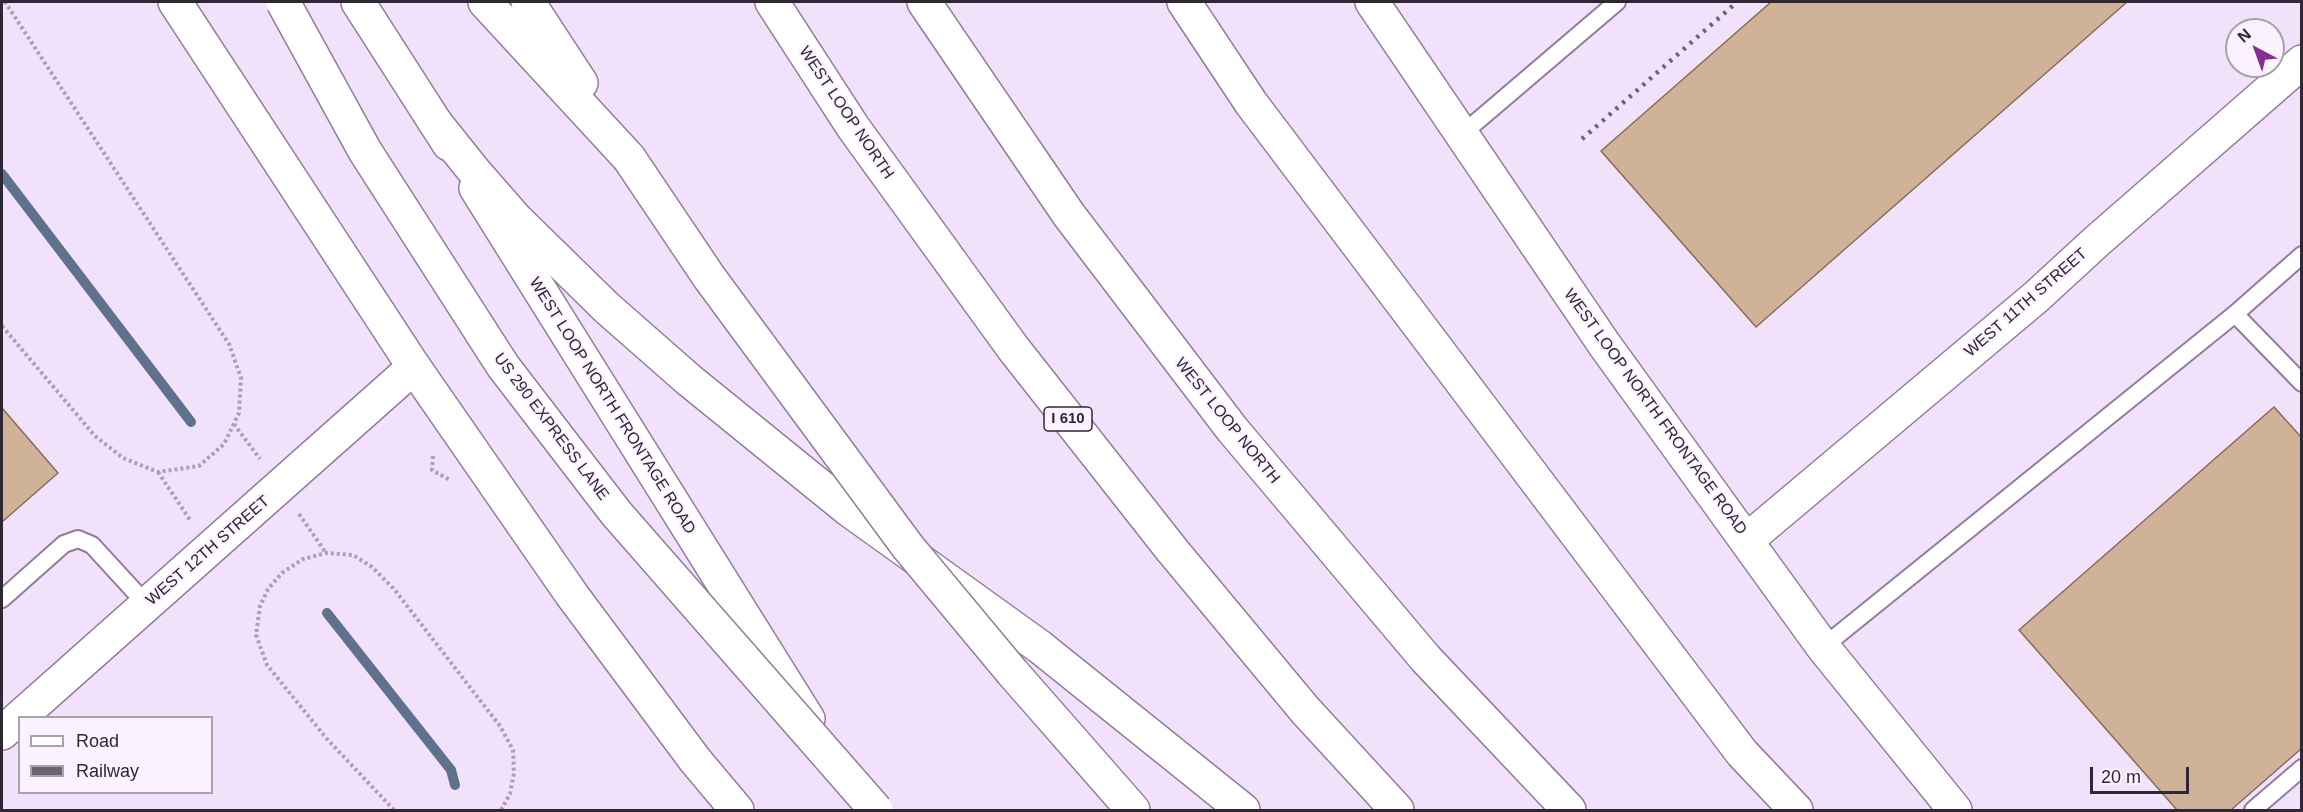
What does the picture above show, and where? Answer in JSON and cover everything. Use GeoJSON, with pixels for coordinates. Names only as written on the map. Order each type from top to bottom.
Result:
{"type":"FeatureCollection","features":[{"type":"Feature","properties":{"kind":"main road"},"geometry":{"type":"LineString","coordinates":[[175,2],[414,367],[572,595],[695,760],[737,810]]}},
{"type":"Feature","properties":{"kind":"main road","name":"US 290 EXPRESS LANE"},"geometry":{"type":"LineString","coordinates":[[283,2],[365,151],[503,366],[616,513],[876,810]]}},
{"type":"Feature","properties":{"kind":"main road","name":"WEST LOOP NORTH FRONTAGE ROAD"},"geometry":{"type":"LineString","coordinates":[[358,2],[866,810]]}},
{"type":"Feature","properties":{"kind":"main road"},"geometry":{"type":"LineString","coordinates":[[485,2],[629,158]]}},
{"type":"Feature","properties":{"kind":"main road"},"geometry":{"type":"LineString","coordinates":[[528,2],[709,277],[908,547],[1066,735],[1133,810]]}},
{"type":"Feature","properties":{"kind":"main road","name":"WEST LOOP NORTH"},"geometry":{"type":"LineString","coordinates":[[772,2],[853,127],[1013,348],[1179,559],[1305,710],[1398,810]]}},
{"type":"Feature","properties":{"kind":"main road","name":"WEST LOOP NORTH"},"geometry":{"type":"LineString","coordinates":[[924,2],[1069,215],[1232,429],[1426,658],[1569,810]]}},
{"type":"Feature","properties":{"kind":"main road"},"geometry":{"type":"LineString","coordinates":[[1184,2],[1251,103],[1742,753],[1796,810]]}},
{"type":"Feature","properties":{"kind":"main road","name":"WEST LOOP NORTH FRONTAGE ROAD"},"geometry":{"type":"LineString","coordinates":[[1372,2],[1604,344],[1823,647],[1955,810]]}},
{"type":"Feature","properties":{"kind":"main road","name":"WEST 11TH STREET"},"geometry":{"type":"LineString","coordinates":[[1747,540],[2036,297],[2097,240],[2301,62]]}},
{"type":"Feature","properties":{"kind":"main road"},"geometry":{"type":"LineString","coordinates":[[434,121],[516,219],[607,308],[688,380],[848,509],[1040,647],[1243,810]]}},
{"type":"Feature","properties":{"kind":"main road","name":"WEST 12TH STREET"},"geometry":{"type":"LineString","coordinates":[[21,716],[414,367]]}},
{"type":"Feature","properties":{"kind":"main road","name":"WEST 12TH STREET"},"geometry":{"type":"LineString","coordinates":[[2,733],[18,719]]}},
{"type":"Feature","properties":{"kind":"lane"},"geometry":{"type":"LineString","coordinates":[[1461,135],[1617,2]]}},
{"type":"Feature","properties":{"kind":"lane"},"geometry":{"type":"LineString","coordinates":[[1823,647],[2235,314],[2301,255]]}},
{"type":"Feature","properties":{"kind":"lane"},"geometry":{"type":"LineString","coordinates":[[2235,314],[2301,383]]}},
{"type":"Feature","properties":{"kind":"lane"},"geometry":{"type":"LineString","coordinates":[[2,599],[64,544],[78,539],[92,545],[147,605]]}},
{"type":"Feature","properties":{"kind":"lane"},"geometry":{"type":"LineString","coordinates":[[2253,810],[2301,768]]}},
{"type":"Feature","properties":{"kind":"path"},"geometry":{"type":"LineString","coordinates":[[2,326],[95,436],[123,458],[158,472],[199,466],[224,444],[239,413],[241,378],[229,344],[5,2]]}},
{"type":"Feature","properties":{"kind":"path"},"geometry":{"type":"LineString","coordinates":[[234,423],[262,462]]}},
{"type":"Feature","properties":{"kind":"path"},"geometry":{"type":"LineString","coordinates":[[432,470],[434,456]]}},
{"type":"Feature","properties":{"kind":"path"},"geometry":{"type":"LineString","coordinates":[[158,472],[190,520]]}},
{"type":"Feature","properties":{"kind":"path"},"geometry":{"type":"LineString","coordinates":[[294,507],[326,553]]}},
{"type":"Feature","properties":{"kind":"path"},"geometry":{"type":"LineString","coordinates":[[394,810],[287,692],[267,665],[256,635],[260,606],[268,589],[282,573],[303,559],[326,553],[353,555],[372,567],[387,582],[500,726],[513,750],[514,773],[510,794],[501,810]]}},
{"type":"Feature","properties":{"kind":"building"},"geometry":{"type":"Polygon","coordinates":[[[1771,2],[2127,2],[1756,327],[1601,151],[1771,2]]]}},
{"type":"Feature","properties":{"kind":"building"},"geometry":{"type":"Polygon","coordinates":[[[2274,407],[2302,438],[2302,748],[2231,810],[2177,810],[2019,630],[2274,407]]]}},
{"type":"Feature","properties":{"kind":"building"},"geometry":{"type":"Polygon","coordinates":[[[2,408],[58,473],[2,522],[2,408]]]}},
{"type":"Feature","properties":{"kind":"waterway"},"geometry":{"type":"LineString","coordinates":[[2,174],[191,422]]}},
{"type":"Feature","properties":{"kind":"waterway"},"geometry":{"type":"LineString","coordinates":[[327,613],[451,770],[455,785]]}},
{"type":"Feature","properties":{"kind":"railway"},"geometry":{"type":"LineString","coordinates":[[1582,139],[1737,2]]}}]}
